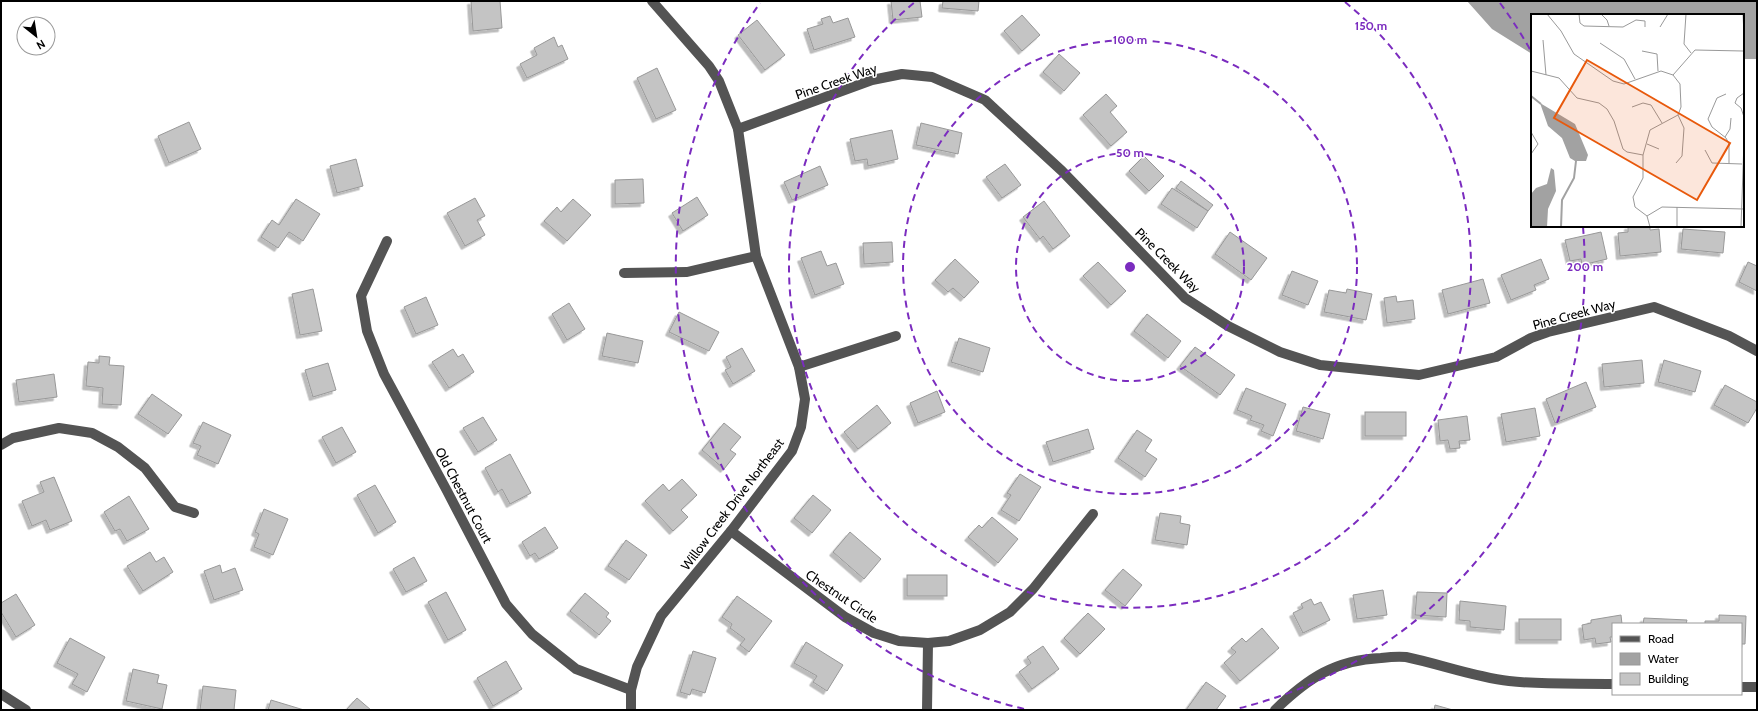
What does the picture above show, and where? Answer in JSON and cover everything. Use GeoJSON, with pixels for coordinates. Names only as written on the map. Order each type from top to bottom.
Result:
{"type":"FeatureCollection","features":[{"type":"Feature","properties":{"kind":"street","name":"Willow Creek Drive Northeast"},"geometry":{"type":"LineString","coordinates":[[631,710],[631,690],[637,667],[660,616],[731,531],[792,451],[801,427],[805,399],[799,366],[756,256],[738,129],[718,81],[709,66],[652,1]]}},
{"type":"Feature","properties":{"kind":"street","name":"Pine Creek Way"},"geometry":{"type":"LineString","coordinates":[[738,129],[879,79],[902,74],[932,76],[957,86],[985,100],[1062,171],[1185,298],[1228,326],[1280,352],[1320,365],[1419,375],[1496,357],[1531,338],[1548,332],[1654,307],[1729,336],[1757,351]]}},
{"type":"Feature","properties":{"kind":"street","name":"Old Chestnut Court"},"geometry":{"type":"LineString","coordinates":[[387,241],[362,296],[367,330],[384,374],[506,604],[532,634],[576,669],[631,690]]}},
{"type":"Feature","properties":{"kind":"street"},"geometry":{"type":"LineString","coordinates":[[624,273],[688,272],[756,256]]}},
{"type":"Feature","properties":{"kind":"street"},"geometry":{"type":"LineString","coordinates":[[799,366],[896,336]]}},
{"type":"Feature","properties":{"kind":"street"},"geometry":{"type":"LineString","coordinates":[[1,445],[13,438],[59,428],[92,433],[118,447],[145,468],[175,507],[194,513]]}},
{"type":"Feature","properties":{"kind":"street","name":"Chestnut Circle"},"geometry":{"type":"LineString","coordinates":[[731,531],[845,617],[868,630],[899,641],[928,643],[949,641],[980,630],[1010,612],[1033,589],[1093,514]]}},
{"type":"Feature","properties":{"kind":"street"},"geometry":{"type":"LineString","coordinates":[[927,710],[928,643]]}},
{"type":"Feature","properties":{"kind":"street"},"geometry":{"type":"LineString","coordinates":[[1275,710],[1297,689],[1321,673],[1347,663],[1375,658],[1404,657],[1465,673],[1510,681],[1612,684]]}},
{"type":"Feature","properties":{"kind":"street"},"geometry":{"type":"LineString","coordinates":[[1742,687],[1757,687]]}},
{"type":"Feature","properties":{"kind":"street"},"geometry":{"type":"LineString","coordinates":[[1,694],[26,710]]}},
{"type":"Feature","properties":{"kind":"water"},"geometry":{"type":"Polygon","coordinates":[[[1467,1],[1757,1],[1757,59],[1744,59],[1744,14],[1531,14],[1531,53],[1492,29],[1467,1]]]}},
{"type":"Feature","properties":{"kind":"building"},"geometry":{"type":"Polygon","coordinates":[[[471,1],[500,1],[502,28],[473,31],[471,1]]]}},
{"type":"Feature","properties":{"kind":"building"},"geometry":{"type":"Polygon","coordinates":[[[891,1],[920,1],[922,17],[893,20],[891,1]]]}},
{"type":"Feature","properties":{"kind":"building"},"geometry":{"type":"Polygon","coordinates":[[[943,1],[979,1],[978,11],[942,8],[943,1]]]}},
{"type":"Feature","properties":{"kind":"building"},"geometry":{"type":"Polygon","coordinates":[[[1022,15],[1040,35],[1022,51],[1004,31],[1022,15]]]}},
{"type":"Feature","properties":{"kind":"building"},"geometry":{"type":"Polygon","coordinates":[[[830,16],[833,23],[848,18],[855,37],[814,50],[807,29],[823,24],[821,19],[830,16]]]}},
{"type":"Feature","properties":{"kind":"building"},"geometry":{"type":"Polygon","coordinates":[[[757,20],[785,55],[765,70],[738,35],[757,20]]]}},
{"type":"Feature","properties":{"kind":"building"},"geometry":{"type":"Polygon","coordinates":[[[554,37],[558,47],[562,45],[568,59],[527,78],[520,64],[537,55],[534,48],[554,37]]]}},
{"type":"Feature","properties":{"kind":"building"},"geometry":{"type":"Polygon","coordinates":[[[1059,54],[1080,73],[1064,91],[1043,72],[1059,54]]]}},
{"type":"Feature","properties":{"kind":"building"},"geometry":{"type":"Polygon","coordinates":[[[657,68],[676,110],[656,119],[637,78],[657,68]]]}},
{"type":"Feature","properties":{"kind":"building"},"geometry":{"type":"Polygon","coordinates":[[[1106,94],[1117,106],[1110,112],[1127,132],[1111,146],[1083,115],[1106,94]]]}},
{"type":"Feature","properties":{"kind":"building"},"geometry":{"type":"Polygon","coordinates":[[[189,122],[201,149],[169,163],[158,136],[189,122]]]}},
{"type":"Feature","properties":{"kind":"building"},"geometry":{"type":"Polygon","coordinates":[[[921,123],[962,133],[958,154],[916,145],[921,123]]]}},
{"type":"Feature","properties":{"kind":"building"},"geometry":{"type":"Polygon","coordinates":[[[892,130],[898,159],[868,166],[867,159],[855,161],[850,139],[892,130]]]}},
{"type":"Feature","properties":{"kind":"building"},"geometry":{"type":"Polygon","coordinates":[[[1144,156],[1164,176],[1149,191],[1129,171],[1144,156]]]}},
{"type":"Feature","properties":{"kind":"building"},"geometry":{"type":"Polygon","coordinates":[[[356,159],[363,186],[337,193],[330,166],[356,159]]]}},
{"type":"Feature","properties":{"kind":"building"},"geometry":{"type":"Polygon","coordinates":[[[1005,164],[1021,185],[1002,198],[986,177],[1005,164]]]}},
{"type":"Feature","properties":{"kind":"building"},"geometry":{"type":"Polygon","coordinates":[[[820,166],[828,185],[792,200],[784,182],[820,166]]]}},
{"type":"Feature","properties":{"kind":"building"},"geometry":{"type":"Polygon","coordinates":[[[643,179],[644,203],[615,204],[615,180],[643,179]]]}},
{"type":"Feature","properties":{"kind":"building"},"geometry":{"type":"Polygon","coordinates":[[[1181,181],[1213,205],[1208,211],[1176,188],[1181,181]]]}},
{"type":"Feature","properties":{"kind":"building"},"geometry":{"type":"Polygon","coordinates":[[[1172,188],[1208,211],[1197,228],[1161,204],[1172,188]]]}},
{"type":"Feature","properties":{"kind":"building"},"geometry":{"type":"Polygon","coordinates":[[[697,197],[708,215],[683,231],[672,213],[697,197]]]}},
{"type":"Feature","properties":{"kind":"building"},"geometry":{"type":"Polygon","coordinates":[[[475,198],[485,216],[477,220],[485,235],[465,246],[447,213],[475,198]]]}},
{"type":"Feature","properties":{"kind":"building"},"geometry":{"type":"Polygon","coordinates":[[[296,199],[320,214],[303,241],[289,232],[278,248],[261,237],[272,220],[279,225],[296,199]]]}},
{"type":"Feature","properties":{"kind":"building"},"geometry":{"type":"Polygon","coordinates":[[[573,199],[591,215],[567,241],[544,221],[557,207],[561,212],[573,199]]]}},
{"type":"Feature","properties":{"kind":"building"},"geometry":{"type":"Polygon","coordinates":[[[1044,201],[1070,236],[1053,249],[1043,236],[1040,239],[1023,217],[1044,201]]]}},
{"type":"Feature","properties":{"kind":"building"},"geometry":{"type":"Polygon","coordinates":[[[1628,227],[1650,227],[1650,230],[1659,229],[1661,252],[1620,256],[1618,233],[1628,232],[1628,227]]]}},
{"type":"Feature","properties":{"kind":"building"},"geometry":{"type":"Polygon","coordinates":[[[1683,229],[1725,232],[1723,253],[1681,249],[1683,229]]]}},
{"type":"Feature","properties":{"kind":"building"},"geometry":{"type":"Polygon","coordinates":[[[1230,232],[1267,258],[1251,280],[1215,254],[1230,232]]]}},
{"type":"Feature","properties":{"kind":"building"},"geometry":{"type":"Polygon","coordinates":[[[1601,232],[1607,259],[1582,265],[1581,259],[1570,261],[1565,240],[1601,232]]]}},
{"type":"Feature","properties":{"kind":"building"},"geometry":{"type":"Polygon","coordinates":[[[892,242],[893,262],[864,264],[863,243],[892,242]]]}},
{"type":"Feature","properties":{"kind":"building"},"geometry":{"type":"Polygon","coordinates":[[[821,251],[827,266],[836,263],[844,284],[815,295],[801,258],[821,251]]]}},
{"type":"Feature","properties":{"kind":"building"},"geometry":{"type":"Polygon","coordinates":[[[955,259],[979,282],[964,298],[953,288],[948,292],[935,280],[955,259]]]}},
{"type":"Feature","properties":{"kind":"building"},"geometry":{"type":"Polygon","coordinates":[[[1541,259],[1549,279],[1534,285],[1536,290],[1511,300],[1501,275],[1541,259]]]}},
{"type":"Feature","properties":{"kind":"building"},"geometry":{"type":"Polygon","coordinates":[[[1098,262],[1126,291],[1111,305],[1083,276],[1098,262]]]}},
{"type":"Feature","properties":{"kind":"building"},"geometry":{"type":"Polygon","coordinates":[[[1748,262],[1757,266],[1757,291],[1739,282],[1748,262]]]}},
{"type":"Feature","properties":{"kind":"building"},"geometry":{"type":"Polygon","coordinates":[[[1292,271],[1318,281],[1308,305],[1282,295],[1292,271]]]}},
{"type":"Feature","properties":{"kind":"building"},"geometry":{"type":"Polygon","coordinates":[[[1483,279],[1490,303],[1448,314],[1442,290],[1483,279]]]}},
{"type":"Feature","properties":{"kind":"building"},"geometry":{"type":"Polygon","coordinates":[[[313,289],[322,331],[300,335],[292,294],[313,289]]]}},
{"type":"Feature","properties":{"kind":"building"},"geometry":{"type":"Polygon","coordinates":[[[1347,289],[1372,294],[1366,320],[1324,312],[1329,290],[1346,293],[1347,289]]]}},
{"type":"Feature","properties":{"kind":"building"},"geometry":{"type":"Polygon","coordinates":[[[1396,296],[1397,302],[1413,300],[1415,319],[1387,323],[1384,298],[1396,296]]]}},
{"type":"Feature","properties":{"kind":"building"},"geometry":{"type":"Polygon","coordinates":[[[426,297],[438,325],[416,334],[404,307],[426,297]]]}},
{"type":"Feature","properties":{"kind":"building"},"geometry":{"type":"Polygon","coordinates":[[[569,303],[585,329],[567,340],[552,314],[569,303]]]}},
{"type":"Feature","properties":{"kind":"building"},"geometry":{"type":"Polygon","coordinates":[[[679,312],[719,332],[709,351],[669,332],[679,312]]]}},
{"type":"Feature","properties":{"kind":"building"},"geometry":{"type":"Polygon","coordinates":[[[1147,314],[1181,341],[1168,358],[1134,331],[1147,314]]]}},
{"type":"Feature","properties":{"kind":"building"},"geometry":{"type":"Polygon","coordinates":[[[607,333],[643,341],[638,363],[602,356],[607,333]]]}},
{"type":"Feature","properties":{"kind":"building"},"geometry":{"type":"Polygon","coordinates":[[[959,338],[990,348],[983,372],[951,362],[959,338]]]}},
{"type":"Feature","properties":{"kind":"building"},"geometry":{"type":"Polygon","coordinates":[[[1195,347],[1235,375],[1220,395],[1180,366],[1195,347]]]}},
{"type":"Feature","properties":{"kind":"building"},"geometry":{"type":"Polygon","coordinates":[[[742,348],[755,371],[733,384],[725,370],[731,367],[726,357],[742,348]]]}},
{"type":"Feature","properties":{"kind":"building"},"geometry":{"type":"Polygon","coordinates":[[[453,349],[458,357],[463,354],[474,372],[449,388],[432,362],[453,349]]]}},
{"type":"Feature","properties":{"kind":"building"},"geometry":{"type":"Polygon","coordinates":[[[99,356],[110,357],[109,365],[124,366],[121,405],[102,404],[103,388],[86,386],[88,362],[99,363],[99,356]]]}},
{"type":"Feature","properties":{"kind":"building"},"geometry":{"type":"Polygon","coordinates":[[[1642,360],[1644,383],[1604,387],[1602,364],[1642,360]]]}},
{"type":"Feature","properties":{"kind":"building"},"geometry":{"type":"Polygon","coordinates":[[[1664,360],[1701,371],[1695,392],[1658,382],[1664,360]]]}},
{"type":"Feature","properties":{"kind":"building"},"geometry":{"type":"Polygon","coordinates":[[[328,363],[336,390],[313,397],[305,370],[328,363]]]}},
{"type":"Feature","properties":{"kind":"building"},"geometry":{"type":"Polygon","coordinates":[[[54,374],[57,397],[19,402],[16,380],[54,374]]]}},
{"type":"Feature","properties":{"kind":"building"},"geometry":{"type":"Polygon","coordinates":[[[1586,382],[1596,407],[1555,423],[1546,399],[1586,382]]]}},
{"type":"Feature","properties":{"kind":"building"},"geometry":{"type":"Polygon","coordinates":[[[1725,385],[1757,402],[1757,408],[1748,423],[1714,405],[1725,385]]]}},
{"type":"Feature","properties":{"kind":"building"},"geometry":{"type":"Polygon","coordinates":[[[1246,388],[1286,404],[1273,436],[1261,431],[1264,425],[1250,420],[1252,416],[1237,410],[1246,388]]]}},
{"type":"Feature","properties":{"kind":"building"},"geometry":{"type":"Polygon","coordinates":[[[937,391],[945,412],[918,423],[910,403],[937,391]]]}},
{"type":"Feature","properties":{"kind":"building"},"geometry":{"type":"Polygon","coordinates":[[[152,394],[182,415],[168,434],[138,414],[152,394]]]}},
{"type":"Feature","properties":{"kind":"building"},"geometry":{"type":"Polygon","coordinates":[[[877,405],[891,423],[858,449],[844,432],[877,405]]]}},
{"type":"Feature","properties":{"kind":"building"},"geometry":{"type":"Polygon","coordinates":[[[1303,407],[1330,414],[1323,439],[1296,431],[1303,407]]]}},
{"type":"Feature","properties":{"kind":"building"},"geometry":{"type":"Polygon","coordinates":[[[1535,408],[1540,436],[1506,442],[1501,414],[1535,408]]]}},
{"type":"Feature","properties":{"kind":"building"},"geometry":{"type":"Polygon","coordinates":[[[1365,412],[1406,412],[1406,436],[1365,436],[1365,412]]]}},
{"type":"Feature","properties":{"kind":"building"},"geometry":{"type":"Polygon","coordinates":[[[1467,416],[1470,440],[1459,441],[1460,448],[1450,449],[1448,440],[1440,441],[1438,420],[1467,416]]]}},
{"type":"Feature","properties":{"kind":"building"},"geometry":{"type":"Polygon","coordinates":[[[483,417],[497,440],[478,452],[463,428],[483,417]]]}},
{"type":"Feature","properties":{"kind":"building"},"geometry":{"type":"Polygon","coordinates":[[[203,422],[231,435],[218,464],[197,455],[201,446],[193,443],[203,422]]]}},
{"type":"Feature","properties":{"kind":"building"},"geometry":{"type":"Polygon","coordinates":[[[724,423],[741,437],[730,450],[736,454],[724,469],[702,450],[724,423]]]}},
{"type":"Feature","properties":{"kind":"building"},"geometry":{"type":"Polygon","coordinates":[[[342,427],[356,452],[336,463],[322,437],[342,427]]]}},
{"type":"Feature","properties":{"kind":"building"},"geometry":{"type":"Polygon","coordinates":[[[1088,429],[1094,449],[1053,462],[1046,442],[1088,429]]]}},
{"type":"Feature","properties":{"kind":"building"},"geometry":{"type":"Polygon","coordinates":[[[1137,430],[1152,440],[1145,451],[1157,459],[1145,477],[1118,458],[1137,430]]]}},
{"type":"Feature","properties":{"kind":"building"},"geometry":{"type":"Polygon","coordinates":[[[510,454],[531,493],[510,504],[502,489],[498,492],[485,468],[510,454]]]}},
{"type":"Feature","properties":{"kind":"building"},"geometry":{"type":"Polygon","coordinates":[[[1020,474],[1041,487],[1019,521],[1001,510],[1011,495],[1007,493],[1020,474]]]}},
{"type":"Feature","properties":{"kind":"building"},"geometry":{"type":"Polygon","coordinates":[[[54,477],[72,521],[50,530],[46,520],[32,526],[22,501],[44,492],[40,482],[54,477]]]}},
{"type":"Feature","properties":{"kind":"building"},"geometry":{"type":"Polygon","coordinates":[[[682,479],[697,495],[681,510],[688,517],[673,531],[645,501],[663,484],[669,491],[682,479]]]}},
{"type":"Feature","properties":{"kind":"building"},"geometry":{"type":"Polygon","coordinates":[[[375,485],[396,522],[378,533],[357,495],[375,485]]]}},
{"type":"Feature","properties":{"kind":"building"},"geometry":{"type":"Polygon","coordinates":[[[813,495],[831,510],[812,533],[794,518],[813,495]]]}},
{"type":"Feature","properties":{"kind":"building"},"geometry":{"type":"Polygon","coordinates":[[[129,496],[149,529],[127,541],[120,529],[115,531],[104,512],[129,496]]]}},
{"type":"Feature","properties":{"kind":"building"},"geometry":{"type":"Polygon","coordinates":[[[264,509],[288,519],[273,555],[254,547],[259,534],[255,532],[264,509]]]}},
{"type":"Feature","properties":{"kind":"building"},"geometry":{"type":"Polygon","coordinates":[[[1160,513],[1181,516],[1180,523],[1190,525],[1187,545],[1155,540],[1160,513]]]}},
{"type":"Feature","properties":{"kind":"building"},"geometry":{"type":"Polygon","coordinates":[[[992,517],[1018,539],[998,563],[968,537],[979,525],[982,528],[992,517]]]}},
{"type":"Feature","properties":{"kind":"building"},"geometry":{"type":"Polygon","coordinates":[[[545,527],[558,548],[539,559],[535,553],[530,556],[522,542],[545,527]]]}},
{"type":"Feature","properties":{"kind":"building"},"geometry":{"type":"Polygon","coordinates":[[[850,532],[881,559],[864,579],[833,552],[850,532]]]}},
{"type":"Feature","properties":{"kind":"building"},"geometry":{"type":"Polygon","coordinates":[[[626,540],[647,555],[629,580],[608,566],[626,540]]]}},
{"type":"Feature","properties":{"kind":"building"},"geometry":{"type":"Polygon","coordinates":[[[150,552],[156,562],[164,557],[173,572],[143,591],[127,566],[150,552]]]}},
{"type":"Feature","properties":{"kind":"building"},"geometry":{"type":"Polygon","coordinates":[[[414,557],[427,581],[406,592],[393,569],[414,557]]]}},
{"type":"Feature","properties":{"kind":"building"},"geometry":{"type":"Polygon","coordinates":[[[220,565],[222,573],[235,568],[243,590],[214,600],[204,571],[220,565]]]}},
{"type":"Feature","properties":{"kind":"building"},"geometry":{"type":"Polygon","coordinates":[[[1123,569],[1142,585],[1125,606],[1105,590],[1123,569]]]}},
{"type":"Feature","properties":{"kind":"building"},"geometry":{"type":"Polygon","coordinates":[[[907,575],[947,575],[947,596],[907,596],[907,575]]]}},
{"type":"Feature","properties":{"kind":"building"},"geometry":{"type":"Polygon","coordinates":[[[1383,590],[1387,615],[1357,619],[1353,595],[1383,590]]]}},
{"type":"Feature","properties":{"kind":"building"},"geometry":{"type":"Polygon","coordinates":[[[446,592],[466,630],[448,640],[428,602],[446,592]]]}},
{"type":"Feature","properties":{"kind":"building"},"geometry":{"type":"Polygon","coordinates":[[[1417,592],[1447,593],[1446,617],[1415,615],[1417,592]]]}},
{"type":"Feature","properties":{"kind":"building"},"geometry":{"type":"Polygon","coordinates":[[[585,593],[609,613],[606,617],[611,621],[599,635],[570,611],[585,593]]]}},
{"type":"Feature","properties":{"kind":"building"},"geometry":{"type":"Polygon","coordinates":[[[16,594],[35,625],[16,637],[1,612],[1,603],[16,594]]]}},
{"type":"Feature","properties":{"kind":"building"},"geometry":{"type":"Polygon","coordinates":[[[737,596],[772,621],[749,652],[740,645],[745,639],[730,628],[732,624],[722,617],[737,596]]]}},
{"type":"Feature","properties":{"kind":"building"},"geometry":{"type":"Polygon","coordinates":[[[1311,599],[1314,605],[1321,602],[1330,620],[1303,633],[1293,613],[1303,608],[1301,604],[1311,599]]]}},
{"type":"Feature","properties":{"kind":"building"},"geometry":{"type":"Polygon","coordinates":[[[1460,601],[1506,606],[1504,630],[1470,627],[1470,621],[1459,620],[1460,601]]]}},
{"type":"Feature","properties":{"kind":"building"},"geometry":{"type":"Polygon","coordinates":[[[1088,613],[1105,629],[1080,654],[1064,638],[1088,613]]]}},
{"type":"Feature","properties":{"kind":"building"},"geometry":{"type":"Polygon","coordinates":[[[1621,615],[1622,623],[1612,623],[1612,637],[1610,637],[1611,642],[1596,644],[1595,638],[1584,640],[1582,625],[1591,623],[1591,620],[1621,615]]]}},
{"type":"Feature","properties":{"kind":"building"},"geometry":{"type":"Polygon","coordinates":[[[1719,615],[1746,616],[1745,644],[1742,644],[1742,623],[1705,623],[1705,621],[1719,621],[1719,615]]]}},
{"type":"Feature","properties":{"kind":"building"},"geometry":{"type":"Polygon","coordinates":[[[1644,618],[1687,620],[1686,623],[1643,623],[1644,618]]]}},
{"type":"Feature","properties":{"kind":"building"},"geometry":{"type":"Polygon","coordinates":[[[1519,619],[1561,619],[1561,640],[1519,640],[1519,619]]]}},
{"type":"Feature","properties":{"kind":"building"},"geometry":{"type":"Polygon","coordinates":[[[1262,628],[1279,648],[1240,681],[1224,663],[1236,652],[1231,648],[1242,638],[1246,642],[1262,628]]]}},
{"type":"Feature","properties":{"kind":"building"},"geometry":{"type":"Polygon","coordinates":[[[70,638],[105,657],[87,692],[72,684],[78,674],[57,663],[70,638]]]}},
{"type":"Feature","properties":{"kind":"building"},"geometry":{"type":"Polygon","coordinates":[[[806,642],[843,665],[827,691],[813,682],[817,676],[794,663],[806,642]]]}},
{"type":"Feature","properties":{"kind":"building"},"geometry":{"type":"Polygon","coordinates":[[[1043,646],[1059,669],[1032,689],[1019,672],[1031,663],[1027,657],[1043,646]]]}},
{"type":"Feature","properties":{"kind":"building"},"geometry":{"type":"Polygon","coordinates":[[[693,651],[716,658],[705,693],[692,689],[690,695],[680,692],[693,651]]]}},
{"type":"Feature","properties":{"kind":"building"},"geometry":{"type":"Polygon","coordinates":[[[506,661],[522,689],[493,706],[477,678],[506,661]]]}},
{"type":"Feature","properties":{"kind":"building"},"geometry":{"type":"Polygon","coordinates":[[[133,669],[159,675],[157,683],[167,685],[162,709],[126,701],[133,669]]]}},
{"type":"Feature","properties":{"kind":"building"},"geometry":{"type":"Polygon","coordinates":[[[1206,682],[1226,696],[1216,710],[1186,710],[1206,682]]]}},
{"type":"Feature","properties":{"kind":"building"},"geometry":{"type":"Polygon","coordinates":[[[203,686],[236,690],[234,710],[200,710],[203,686]]]}},
{"type":"Feature","properties":{"kind":"building"},"geometry":{"type":"Polygon","coordinates":[[[357,698],[371,710],[346,710],[357,698]]]}},
{"type":"Feature","properties":{"kind":"building"},"geometry":{"type":"Polygon","coordinates":[[[271,700],[304,710],[268,710],[271,700]]]}},
{"type":"Feature","properties":{"kind":"building"},"geometry":{"type":"Polygon","coordinates":[[[1435,705],[1453,710],[1434,710],[1435,705]]]}}]}
